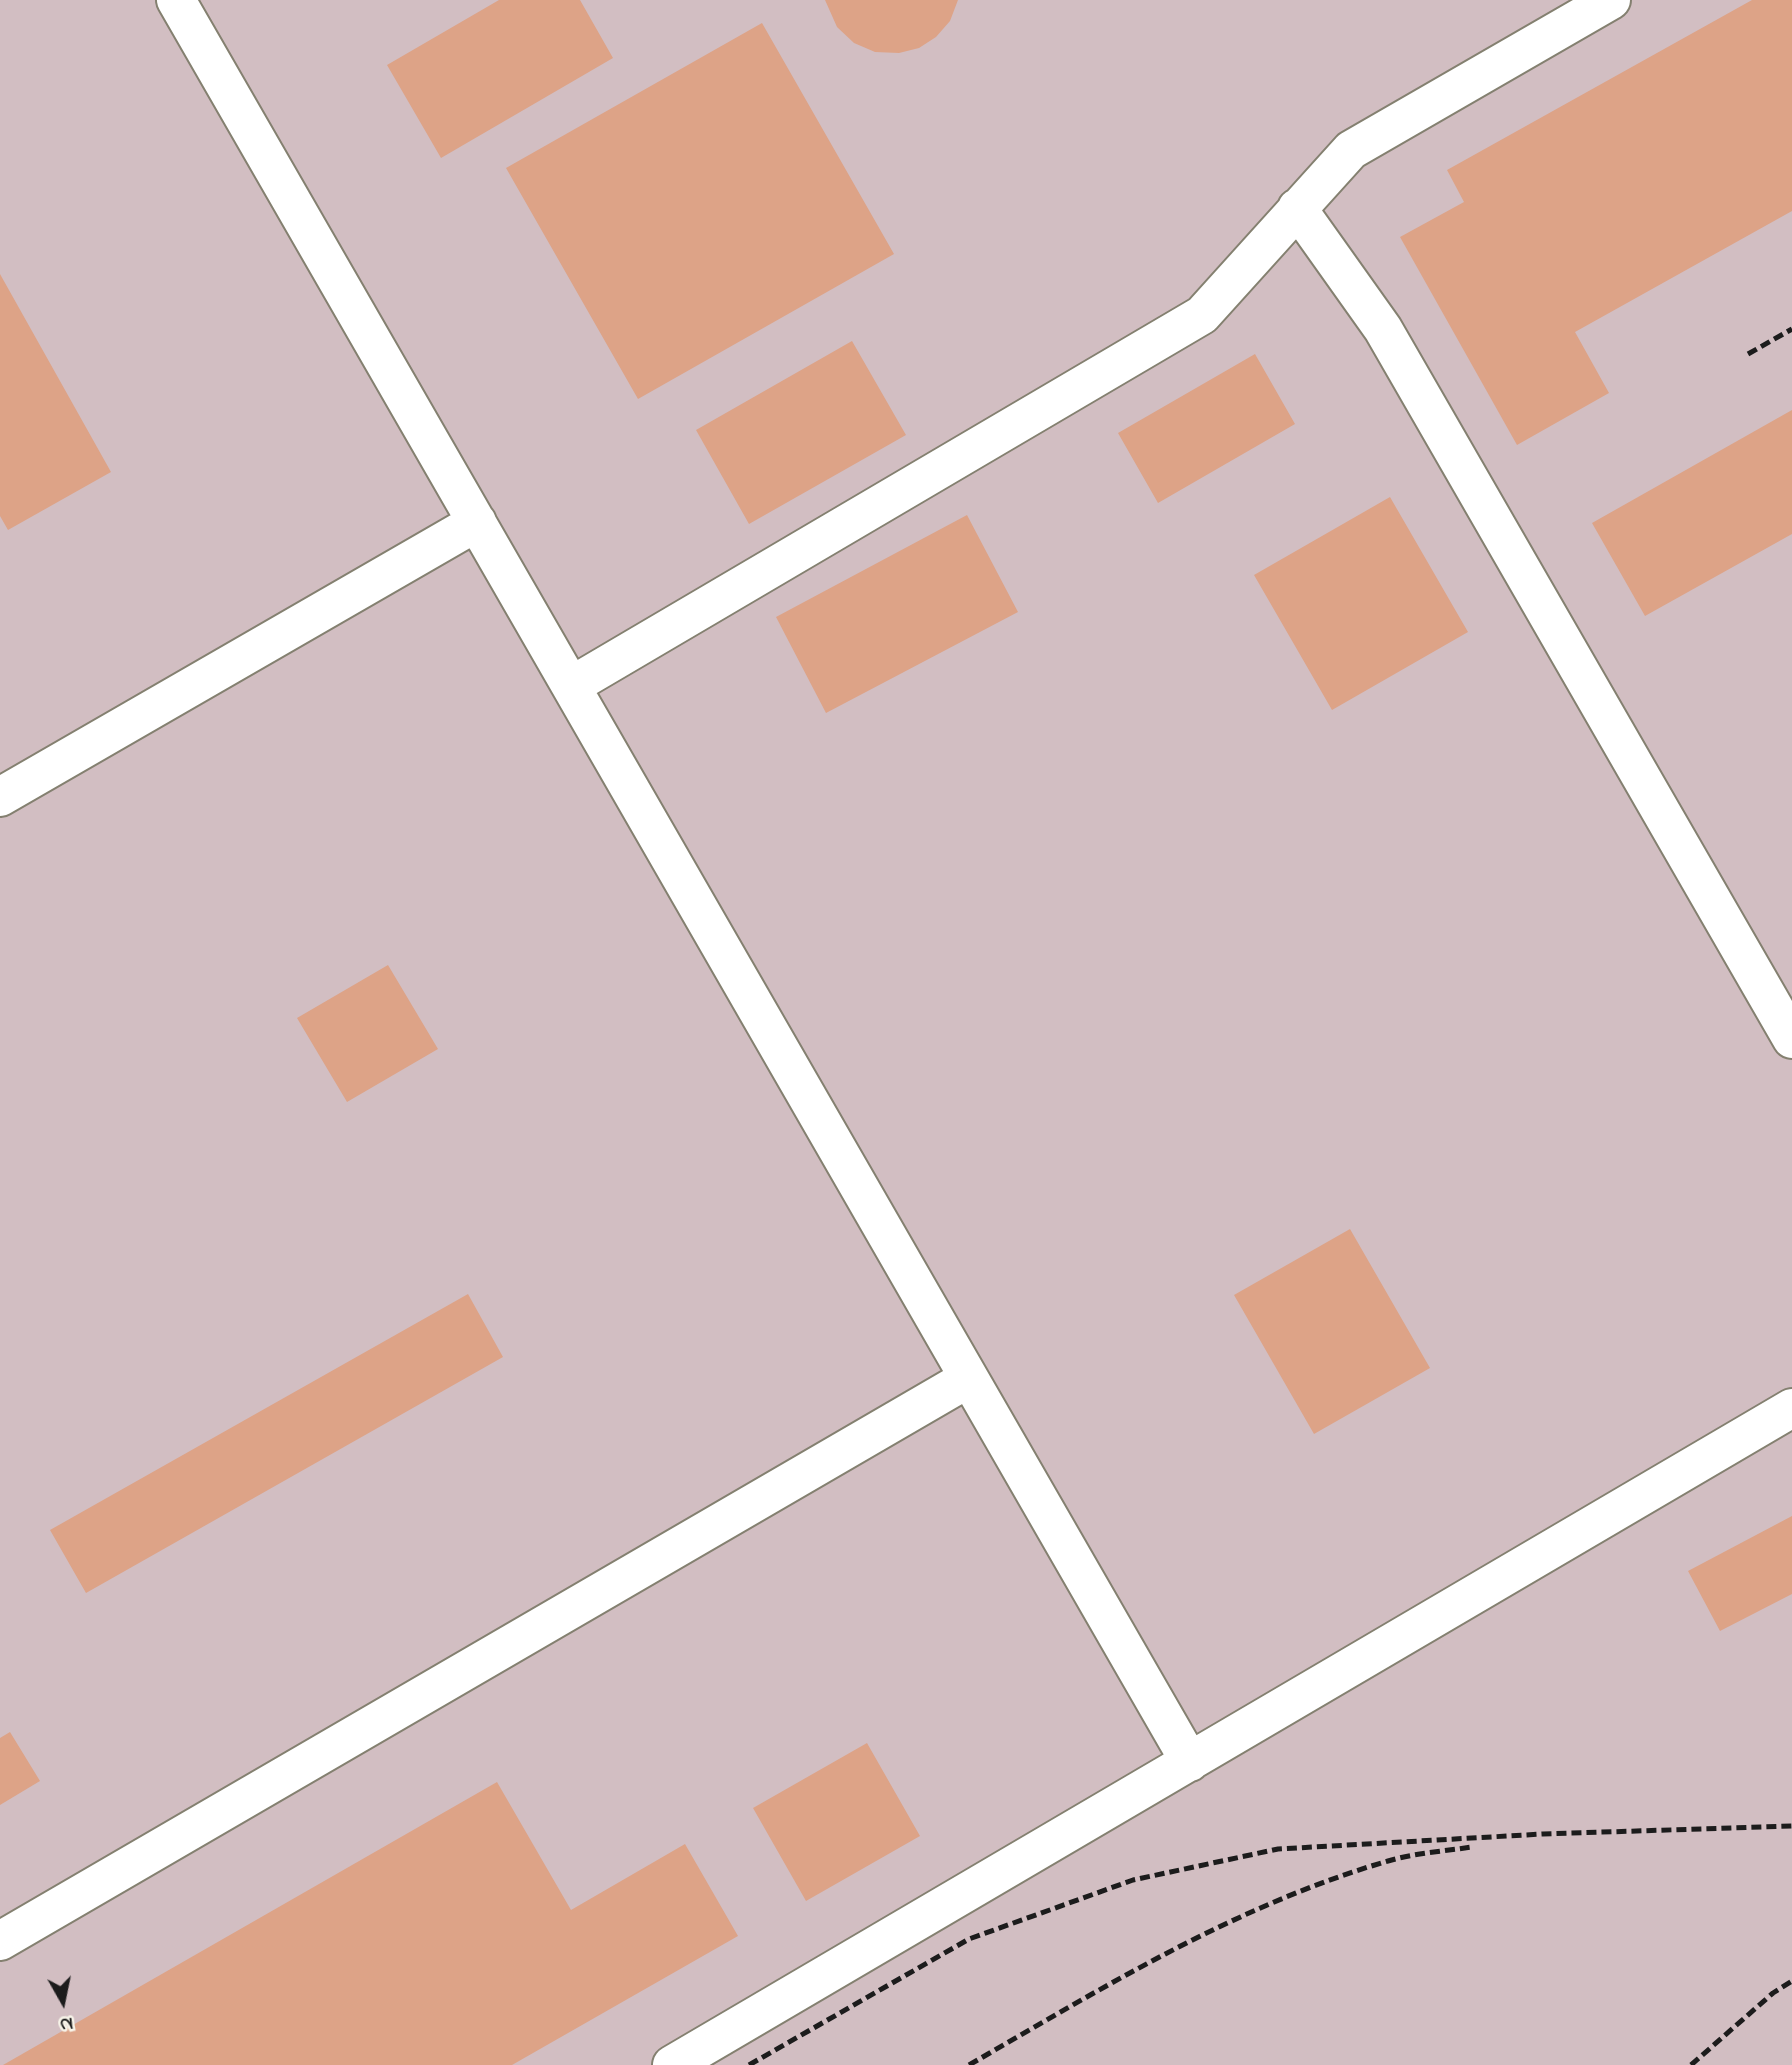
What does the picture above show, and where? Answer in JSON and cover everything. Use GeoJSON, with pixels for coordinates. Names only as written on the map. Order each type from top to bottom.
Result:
{"type":"FeatureCollection","features":[{"type":"Feature","properties":{"kind":"lane"},"geometry":{"type":"LineString","coordinates":[[176,0],[1189,1762]]}},
{"type":"Feature","properties":{"kind":"lane"},"geometry":{"type":"LineString","coordinates":[[571,685],[1202,315],[1351,150],[1612,0]]}},
{"type":"Feature","properties":{"kind":"lane"},"geometry":{"type":"LineString","coordinates":[[1297,208],[1383,329],[1792,1039]]}},
{"type":"Feature","properties":{"kind":"lane"},"geometry":{"type":"LineString","coordinates":[[0,797],[477,522]]}},
{"type":"Feature","properties":{"kind":"lane"},"geometry":{"type":"LineString","coordinates":[[0,1941],[969,1378]]}},
{"type":"Feature","properties":{"kind":"lane"},"geometry":{"type":"LineString","coordinates":[[671,2065],[1792,1408]]}},
{"type":"Feature","properties":{"kind":"shaded area"},"geometry":{"type":"Polygon","coordinates":[[[0,0],[1792,0],[1792,2065],[0,2065],[0,0]]]}},
{"type":"Feature","properties":{"kind":"building"},"geometry":{"type":"Polygon","coordinates":[[[499,0],[580,0],[613,58],[441,158],[387,65],[499,0]]]}},
{"type":"Feature","properties":{"kind":"building"},"geometry":{"type":"Polygon","coordinates":[[[825,0],[958,0],[950,21],[936,37],[919,48],[899,53],[875,52],[854,43],[837,27],[825,0]]]}},
{"type":"Feature","properties":{"kind":"building"},"geometry":{"type":"Polygon","coordinates":[[[1752,0],[1792,0],[1792,211],[1575,332],[1609,393],[1517,445],[1400,237],[1464,202],[1447,170],[1752,0]]]}},
{"type":"Feature","properties":{"kind":"building"},"geometry":{"type":"Polygon","coordinates":[[[762,23],[894,254],[638,399],[506,168],[762,23]]]}},
{"type":"Feature","properties":{"kind":"building"},"geometry":{"type":"Polygon","coordinates":[[[0,274],[111,472],[8,530],[0,516],[0,274]]]}},
{"type":"Feature","properties":{"kind":"building"},"geometry":{"type":"Polygon","coordinates":[[[852,341],[906,435],[749,524],[696,430],[852,341]]]}},
{"type":"Feature","properties":{"kind":"building"},"geometry":{"type":"Polygon","coordinates":[[[1255,354],[1295,424],[1158,503],[1118,433],[1255,354]]]}},
{"type":"Feature","properties":{"kind":"building"},"geometry":{"type":"Polygon","coordinates":[[[1792,410],[1792,534],[1645,616],[1592,523],[1792,410]]]}},
{"type":"Feature","properties":{"kind":"building"},"geometry":{"type":"Polygon","coordinates":[[[1390,497],[1468,632],[1332,710],[1254,575],[1390,497]]]}},
{"type":"Feature","properties":{"kind":"building"},"geometry":{"type":"Polygon","coordinates":[[[967,515],[1018,612],[826,713],[776,617],[967,515]]]}},
{"type":"Feature","properties":{"kind":"building"},"geometry":{"type":"Polygon","coordinates":[[[388,965],[438,1049],[347,1102],[297,1018],[388,965]]]}},
{"type":"Feature","properties":{"kind":"building"},"geometry":{"type":"Polygon","coordinates":[[[1350,1229],[1430,1368],[1314,1434],[1234,1295],[1350,1229]]]}},
{"type":"Feature","properties":{"kind":"building"},"geometry":{"type":"Polygon","coordinates":[[[468,1294],[503,1357],[86,1593],[50,1530],[468,1294]]]}},
{"type":"Feature","properties":{"kind":"building"},"geometry":{"type":"Polygon","coordinates":[[[1792,1516],[1792,1594],[1720,1631],[1688,1571],[1792,1516]]]}},
{"type":"Feature","properties":{"kind":"building"},"geometry":{"type":"Polygon","coordinates":[[[10,1732],[40,1781],[0,1805],[0,1738],[10,1732]]]}},
{"type":"Feature","properties":{"kind":"building"},"geometry":{"type":"Polygon","coordinates":[[[867,1743],[920,1836],[806,1901],[753,1808],[867,1743]]]}},
{"type":"Feature","properties":{"kind":"building"},"geometry":{"type":"Polygon","coordinates":[[[497,1782],[571,1910],[685,1844],[738,1936],[512,2065],[3,2065],[497,1782]]]}},
{"type":"Feature","properties":{"kind":"railway"},"geometry":{"type":"LineString","coordinates":[[1748,354],[1792,329]]}},
{"type":"Feature","properties":{"kind":"railway"},"geometry":{"type":"LineString","coordinates":[[749,2065],[969,1939],[1133,1880],[1278,1849],[1543,1834],[1792,1826]]}},
{"type":"Feature","properties":{"kind":"railway"},"geometry":{"type":"LineString","coordinates":[[969,2065],[1172,1950],[1278,1900],[1388,1861],[1472,1847]]}},
{"type":"Feature","properties":{"kind":"railway"},"geometry":{"type":"LineString","coordinates":[[1691,2065],[1773,1993],[1792,1981]]}}]}
